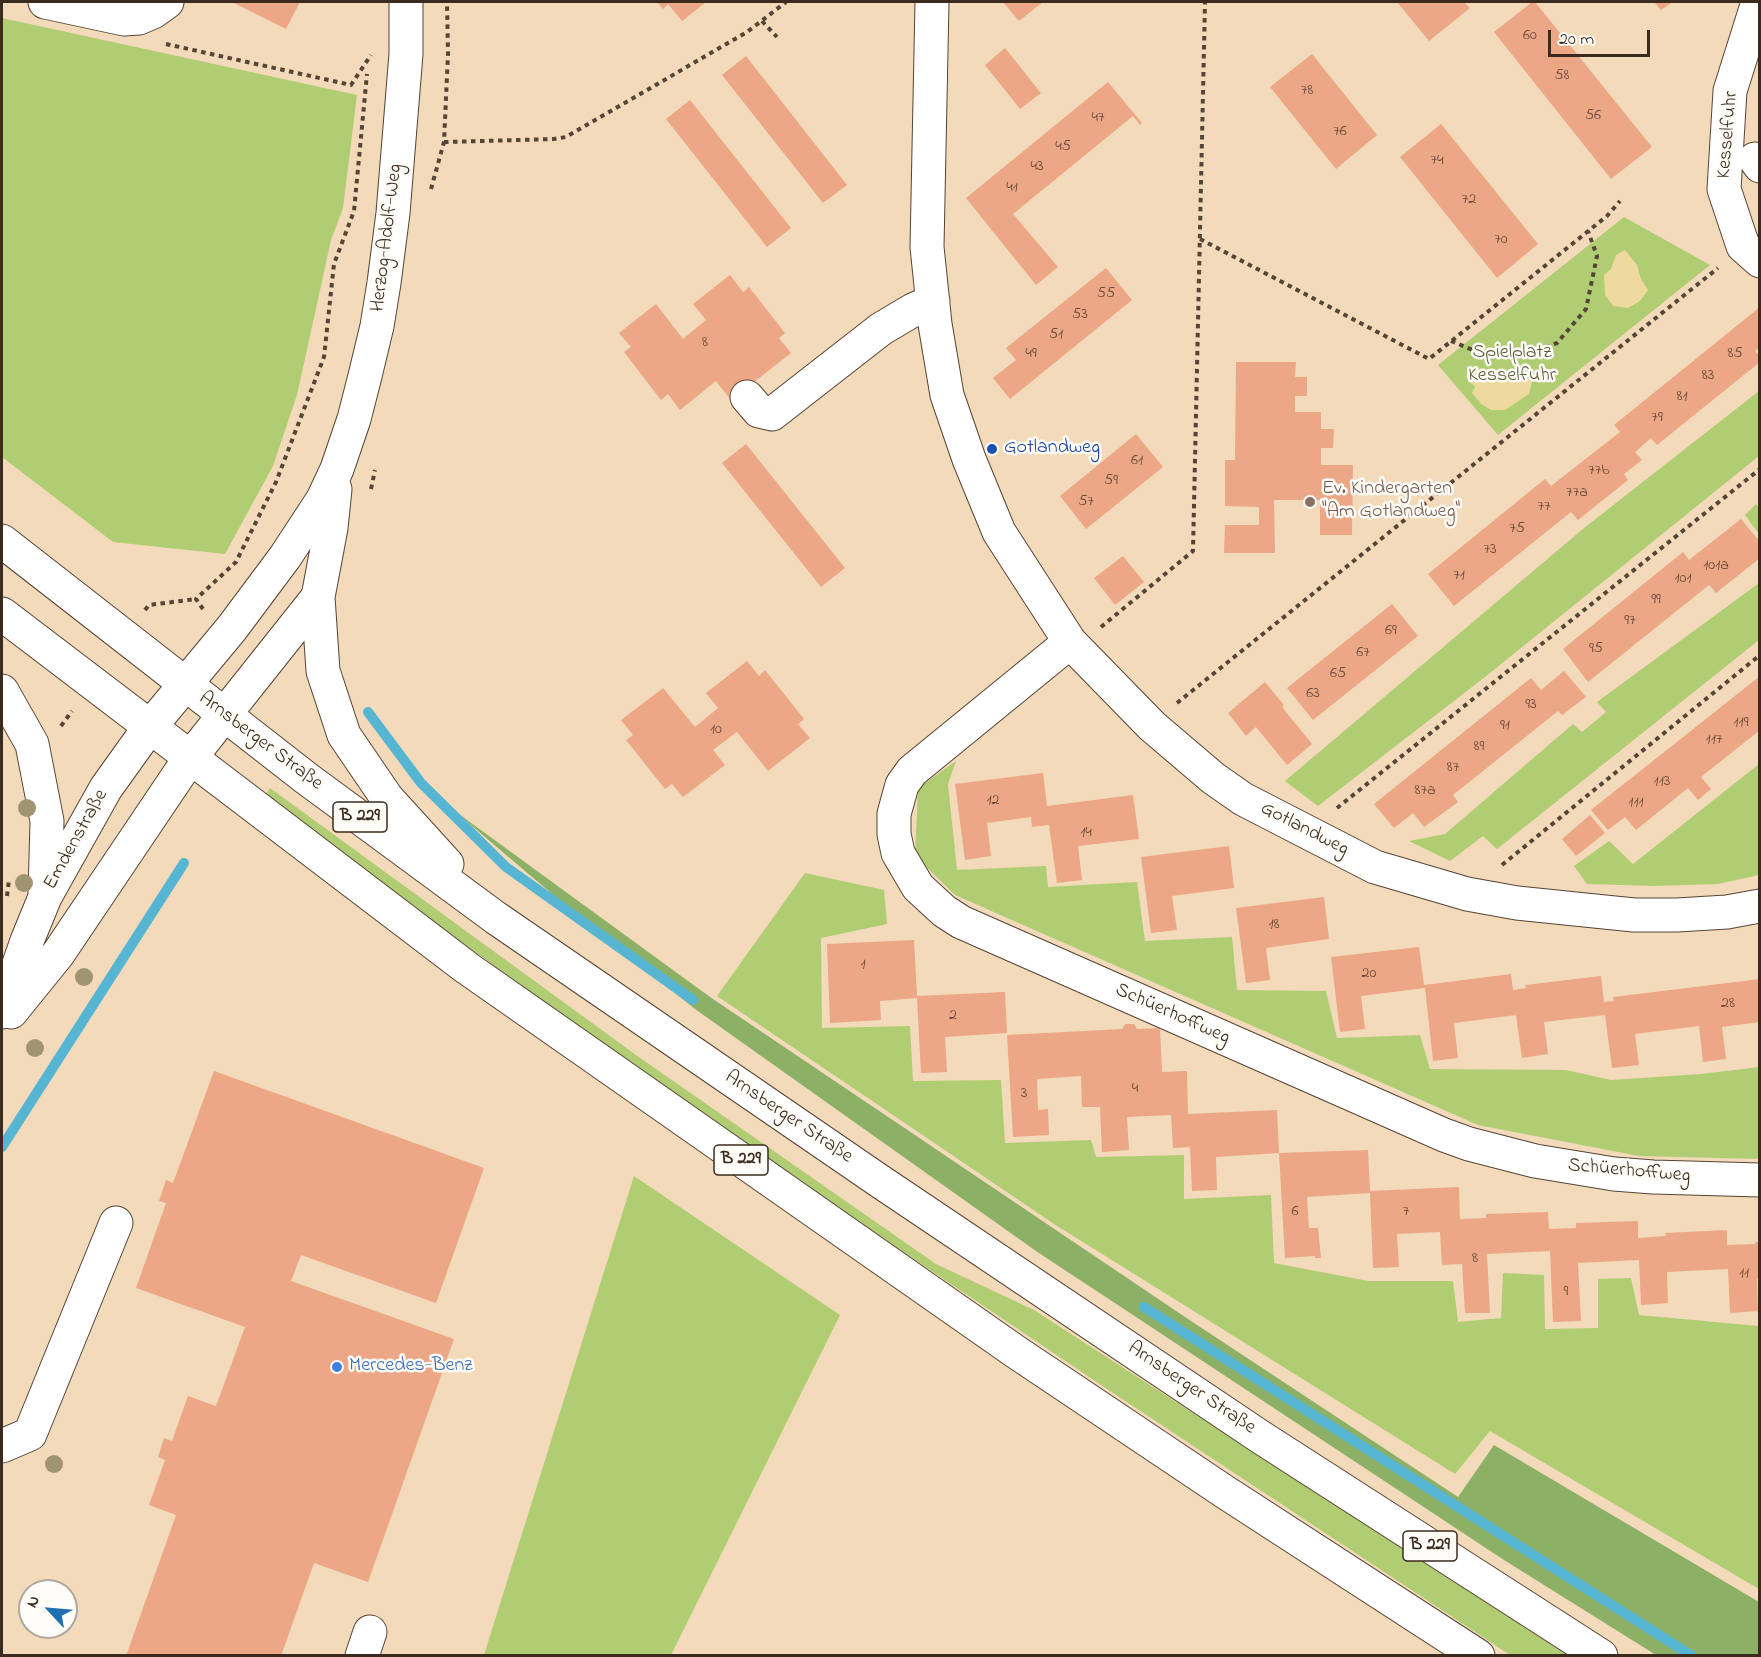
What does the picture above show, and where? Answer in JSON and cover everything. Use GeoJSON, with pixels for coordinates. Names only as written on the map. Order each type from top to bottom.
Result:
{"type":"FeatureCollection","features":[{"type":"Feature","properties":{"kind":"main road"},"geometry":{"type":"LineString","coordinates":[[45,2],[124,19],[139,18],[153,12],[166,2]]}},
{"type":"Feature","properties":{"kind":"main road","name":"Herzog-Adolf-Weg"},"geometry":{"type":"LineString","coordinates":[[184,684],[232,628],[285,557],[318,507],[337,469],[354,419],[377,326],[393,213],[406,54],[406,2]]}},
{"type":"Feature","properties":{"kind":"main road","name":"Gotlandweg"},"geometry":{"type":"LineString","coordinates":[[932,2],[927,247],[947,395],[969,459],[999,532],[1070,642],[1152,726],[1213,778],[1243,799],[1375,867],[1467,894],[1517,903],[1634,915],[1717,912],[1760,906]]}},
{"type":"Feature","properties":{"kind":"main road","name":"Kesselfuhr"},"geometry":{"type":"LineString","coordinates":[[1751,254],[1724,189],[1730,91],[1758,2]]}},
{"type":"Feature","properties":{"kind":"main road"},"geometry":{"type":"LineString","coordinates":[[747,397],[759,411],[772,414],[881,329],[933,301]]}},
{"type":"Feature","properties":{"kind":"main road","name":"Herzog-Adolf-Weg"},"geometry":{"type":"LineString","coordinates":[[190,758],[318,597],[331,528],[337,469]]}},
{"type":"Feature","properties":{"kind":"main road","name":"Arnsberger Straße"},"geometry":{"type":"LineString","coordinates":[[2,541],[306,778],[496,918],[881,1182],[1259,1436],[1601,1656]]}},
{"type":"Feature","properties":{"kind":"main road"},"geometry":{"type":"LineString","coordinates":[[318,597],[323,670],[344,735],[387,798],[496,918]]}},
{"type":"Feature","properties":{"kind":"main road","name":"B 229"},"geometry":{"type":"LineString","coordinates":[[2,614],[467,968],[996,1338],[1225,1492],[1478,1656]]}},
{"type":"Feature","properties":{"kind":"main road","name":"Schüerhoffweg"},"geometry":{"type":"LineString","coordinates":[[1070,642],[912,771],[902,785],[894,814],[894,834],[898,853],[918,887],[944,911],[971,926],[1469,1144],[1535,1161],[1614,1174],[1760,1180]]}},
{"type":"Feature","properties":{"kind":"main road","name":"Emdenstraße"},"geometry":{"type":"LineString","coordinates":[[2,1012],[45,897],[106,788],[184,684]]}},
{"type":"Feature","properties":{"kind":"main road"},"geometry":{"type":"LineString","coordinates":[[2,691],[32,744],[47,821],[45,897]]}},
{"type":"Feature","properties":{"kind":"main road"},"geometry":{"type":"LineString","coordinates":[[2,1024],[58,954],[190,758]]}},
{"type":"Feature","properties":{"kind":"main road"},"geometry":{"type":"LineString","coordinates":[[2,1446],[30,1434],[116,1222]]}},
{"type":"Feature","properties":{"kind":"path"},"geometry":{"type":"LineString","coordinates":[[444,142],[566,137],[747,32],[786,2]]}},
{"type":"Feature","properties":{"kind":"path"},"geometry":{"type":"LineString","coordinates":[[1070,642],[1101,627],[1193,551],[1205,2]]}},
{"type":"Feature","properties":{"kind":"path"},"geometry":{"type":"LineString","coordinates":[[124,19],[133,33],[141,38],[351,86],[369,55],[448,54]]}},
{"type":"Feature","properties":{"kind":"path"},"geometry":{"type":"LineString","coordinates":[[762,21],[777,37]]}},
{"type":"Feature","properties":{"kind":"path"},"geometry":{"type":"LineString","coordinates":[[1200,239],[1429,359],[1607,216],[1620,201]]}},
{"type":"Feature","properties":{"kind":"path"},"geometry":{"type":"LineString","coordinates":[[1451,341],[1480,352],[1516,358],[1557,343],[1586,309],[1597,256],[1588,231]]}},
{"type":"Feature","properties":{"kind":"path"},"geometry":{"type":"LineString","coordinates":[[1152,726],[1174,705],[1706,278],[1751,254]]}},
{"type":"Feature","properties":{"kind":"path"},"geometry":{"type":"LineString","coordinates":[[1314,836],[1334,811],[1760,469]]}},
{"type":"Feature","properties":{"kind":"path"},"geometry":{"type":"LineString","coordinates":[[1467,894],[1760,655]]}},
{"type":"Feature","properties":{"kind":"green space"},"geometry":{"type":"Polygon","coordinates":[[[2,18],[357,95],[343,208],[331,240],[297,395],[273,466],[225,554],[113,542],[2,457],[2,18]]]}},
{"type":"Feature","properties":{"kind":"green space","name":"Spielplatz Kesselfuhr"},"geometry":{"type":"Polygon","coordinates":[[[1624,217],[1710,265],[1498,435],[1438,365],[1624,217]]]}},
{"type":"Feature","properties":{"kind":"green space"},"geometry":{"type":"Polygon","coordinates":[[[1759,391],[1759,456],[1485,677],[1318,806],[1285,781],[1584,528],[1759,391]]]}},
{"type":"Feature","properties":{"kind":"green space"},"geometry":{"type":"Polygon","coordinates":[[[1756,504],[1759,508],[1759,534],[1745,515],[1756,504]]]}},
{"type":"Feature","properties":{"kind":"green space"},"geometry":{"type":"Polygon","coordinates":[[[1759,583],[1759,640],[1497,849],[1483,836],[1450,861],[1409,841],[1445,834],[1573,724],[1582,732],[1606,712],[1597,702],[1759,583]]]}},
{"type":"Feature","properties":{"kind":"green space"},"geometry":{"type":"Polygon","coordinates":[[[956,761],[948,784],[957,870],[1046,866],[1048,887],[1137,882],[1145,941],[1232,937],[1237,990],[1326,991],[1337,1038],[1420,1035],[1430,1069],[1566,1070],[1611,1080],[1701,1074],[1759,1067],[1759,1159],[1639,1156],[1478,1125],[955,895],[915,856],[918,788],[956,761]]]}},
{"type":"Feature","properties":{"kind":"green space"},"geometry":{"type":"Polygon","coordinates":[[[1759,764],[1759,875],[1718,884],[1654,886],[1587,884],[1574,866],[1609,841],[1633,864],[1759,764]]]}},
{"type":"Feature","properties":{"kind":"green space"},"geometry":{"type":"Polygon","coordinates":[[[270,788],[636,1055],[936,1264],[1034,1310],[1567,1655],[1510,1655],[1107,1389],[853,1218],[599,1042],[264,798],[270,788]]]}},
{"type":"Feature","properties":{"kind":"green space"},"geometry":{"type":"Polygon","coordinates":[[[452,809],[710,997],[1188,1319],[1458,1497],[1494,1445],[1759,1602],[1759,1655],[1656,1655],[1504,1560],[1036,1251],[695,1009],[571,910],[452,809]]]}},
{"type":"Feature","properties":{"kind":"green space"},"geometry":{"type":"Polygon","coordinates":[[[805,873],[884,890],[887,924],[821,938],[822,1028],[910,1026],[913,1081],[1001,1080],[1005,1143],[1091,1140],[1096,1157],[1184,1155],[1184,1199],[1271,1195],[1274,1263],[1368,1281],[1453,1281],[1458,1322],[1501,1318],[1503,1273],[1544,1275],[1545,1329],[1598,1328],[1598,1279],[1631,1278],[1639,1315],[1759,1326],[1759,1589],[1490,1431],[1455,1474],[1054,1224],[717,996],[805,873]]]}},
{"type":"Feature","properties":{"kind":"green space"},"geometry":{"type":"Polygon","coordinates":[[[634,1176],[840,1315],[671,1655],[484,1655],[634,1176]]]}},
{"type":"Feature","properties":{"kind":"sand"},"geometry":{"type":"Polygon","coordinates":[[[1625,250],[1637,265],[1641,279],[1648,290],[1640,301],[1628,308],[1613,306],[1605,295],[1604,275],[1611,269],[1616,255],[1625,250]]]}},
{"type":"Feature","properties":{"kind":"sand"},"geometry":{"type":"Polygon","coordinates":[[[1471,368],[1504,371],[1510,377],[1523,375],[1533,378],[1529,394],[1505,410],[1491,410],[1481,404],[1472,393],[1475,387],[1466,377],[1471,368]]]}},
{"type":"Feature","properties":{"kind":"building"},"geometry":{"type":"Polygon","coordinates":[[[232,2],[300,2],[286,29],[232,2]]]}},
{"type":"Feature","properties":{"kind":"building"},"geometry":{"type":"Polygon","coordinates":[[[657,2],[706,2],[682,21],[668,4],[663,9],[657,2]]]}},
{"type":"Feature","properties":{"kind":"building"},"geometry":{"type":"Polygon","coordinates":[[[1003,2],[1043,2],[1019,21],[1003,2]]]}},
{"type":"Feature","properties":{"kind":"building"},"geometry":{"type":"Polygon","coordinates":[[[1397,2],[1464,2],[1470,8],[1429,41],[1397,2]]]}},
{"type":"Feature","properties":{"kind":"building"},"geometry":{"type":"Polygon","coordinates":[[[1535,2],[1652,147],[1611,179],[1494,32],[1535,2]]]}},
{"type":"Feature","properties":{"kind":"building"},"geometry":{"type":"Polygon","coordinates":[[[1654,2],[1673,2],[1661,10],[1654,2]]]}},
{"type":"Feature","properties":{"kind":"building"},"geometry":{"type":"Polygon","coordinates":[[[1005,48],[1041,93],[1020,109],[985,65],[1005,48]]]}},
{"type":"Feature","properties":{"kind":"building"},"geometry":{"type":"Polygon","coordinates":[[[1312,54],[1377,135],[1336,169],[1270,87],[1312,54]]]}},
{"type":"Feature","properties":{"kind":"building"},"geometry":{"type":"Polygon","coordinates":[[[746,56],[847,185],[823,203],[722,75],[746,56]]]}},
{"type":"Feature","properties":{"kind":"building"},"geometry":{"type":"Polygon","coordinates":[[[1108,82],[1142,123],[1140,125],[1133,116],[1013,214],[1058,267],[1036,285],[966,198],[1108,82]]]}},
{"type":"Feature","properties":{"kind":"building"},"geometry":{"type":"Polygon","coordinates":[[[690,100],[791,228],[767,247],[666,119],[690,100]]]}},
{"type":"Feature","properties":{"kind":"building"},"geometry":{"type":"Polygon","coordinates":[[[1441,124],[1538,244],[1497,278],[1400,157],[1441,124]]]}},
{"type":"Feature","properties":{"kind":"building"},"geometry":{"type":"Polygon","coordinates":[[[1106,268],[1132,300],[1010,399],[993,378],[1016,360],[1006,348],[1106,268]]]}},
{"type":"Feature","properties":{"kind":"building"},"geometry":{"type":"Polygon","coordinates":[[[730,275],[743,292],[749,287],[785,333],[779,338],[791,353],[731,400],[716,381],[680,410],[668,394],[661,400],[624,352],[631,347],[619,333],[656,304],[683,339],[706,320],[693,304],[730,275]]]}},
{"type":"Feature","properties":{"kind":"building"},"geometry":{"type":"Polygon","coordinates":[[[1760,307],[1760,347],[1755,351],[1760,356],[1760,362],[1657,445],[1651,438],[1635,452],[1642,460],[1624,474],[1628,480],[1578,520],[1571,512],[1454,606],[1428,574],[1545,479],[1551,486],[1620,432],[1614,425],[1760,307]]]}},
{"type":"Feature","properties":{"kind":"building"},"geometry":{"type":"Polygon","coordinates":[[[1236,362],[1296,362],[1295,377],[1307,377],[1307,396],[1295,396],[1295,412],[1321,412],[1321,429],[1334,429],[1333,448],[1321,448],[1321,465],[1353,465],[1352,535],[1320,535],[1320,500],[1274,500],[1275,553],[1224,553],[1225,525],[1259,525],[1259,507],[1225,506],[1225,460],[1235,460],[1236,362]]]}},
{"type":"Feature","properties":{"kind":"building"},"geometry":{"type":"Polygon","coordinates":[[[1136,434],[1163,467],[1086,529],[1060,496],[1136,434]]]}},
{"type":"Feature","properties":{"kind":"building"},"geometry":{"type":"Polygon","coordinates":[[[746,444],[845,568],[821,587],[722,463],[746,444]]]}},
{"type":"Feature","properties":{"kind":"building"},"geometry":{"type":"Polygon","coordinates":[[[1741,519],[1760,542],[1760,558],[1716,593],[1709,585],[1588,682],[1563,649],[1683,552],[1689,560],[1741,519]]]}},
{"type":"Feature","properties":{"kind":"building"},"geometry":{"type":"Polygon","coordinates":[[[1123,556],[1144,582],[1115,605],[1094,578],[1123,556]]]}},
{"type":"Feature","properties":{"kind":"building"},"geometry":{"type":"Polygon","coordinates":[[[1392,604],[1418,636],[1313,720],[1287,688],[1392,604]]]}},
{"type":"Feature","properties":{"kind":"building"},"geometry":{"type":"Polygon","coordinates":[[[747,661],[759,676],[765,670],[804,719],[798,724],[810,738],[768,771],[737,732],[713,750],[725,765],[683,797],[672,784],[665,789],[626,740],[633,735],[621,720],[663,688],[695,727],[718,708],[706,693],[747,661]]]}},
{"type":"Feature","properties":{"kind":"building"},"geometry":{"type":"Polygon","coordinates":[[[1564,671],[1586,697],[1562,715],[1558,711],[1453,795],[1458,802],[1424,827],[1413,813],[1394,828],[1374,804],[1531,678],[1541,690],[1564,671]]]}},
{"type":"Feature","properties":{"kind":"building"},"geometry":{"type":"Polygon","coordinates":[[[1760,676],[1760,730],[1701,777],[1711,789],[1698,800],[1688,788],[1636,830],[1625,817],[1608,830],[1591,810],[1760,676]]]}},
{"type":"Feature","properties":{"kind":"building"},"geometry":{"type":"Polygon","coordinates":[[[1265,682],[1312,744],[1287,765],[1256,727],[1246,736],[1228,713],[1265,682]]]}},
{"type":"Feature","properties":{"kind":"building"},"geometry":{"type":"Polygon","coordinates":[[[1043,773],[1047,806],[1133,795],[1139,839],[1078,846],[1082,880],[1057,883],[1049,825],[1032,827],[1031,817],[987,823],[991,856],[965,860],[955,784],[1043,773]]]}},
{"type":"Feature","properties":{"kind":"building"},"geometry":{"type":"Polygon","coordinates":[[[1590,815],[1605,833],[1576,856],[1562,839],[1590,815]]]}},
{"type":"Feature","properties":{"kind":"building"},"geometry":{"type":"Polygon","coordinates":[[[1229,846],[1234,888],[1172,896],[1177,930],[1151,933],[1141,857],[1229,846]]]}},
{"type":"Feature","properties":{"kind":"building"},"geometry":{"type":"Polygon","coordinates":[[[1324,897],[1329,939],[1266,948],[1270,980],[1246,983],[1236,908],[1324,897]]]}},
{"type":"Feature","properties":{"kind":"building"},"geometry":{"type":"Polygon","coordinates":[[[914,940],[917,996],[1005,992],[1007,1033],[945,1037],[947,1072],[921,1073],[917,998],[880,1001],[881,1020],[830,1023],[827,944],[914,940]]]}},
{"type":"Feature","properties":{"kind":"building"},"geometry":{"type":"Polygon","coordinates":[[[1419,947],[1424,985],[1511,974],[1513,990],[1526,988],[1525,985],[1601,976],[1604,1002],[1614,1001],[1613,997],[1760,979],[1760,1022],[1722,1027],[1726,1059],[1703,1062],[1699,1026],[1635,1034],[1639,1065],[1612,1068],[1605,1015],[1544,1022],[1548,1054],[1522,1058],[1516,1015],[1454,1023],[1458,1058],[1433,1061],[1425,988],[1361,996],[1365,1029],[1340,1032],[1331,957],[1419,947]]]}},
{"type":"Feature","properties":{"kind":"building"},"geometry":{"type":"Polygon","coordinates":[[[1125,1024],[1134,1024],[1137,1029],[1160,1028],[1162,1072],[1187,1071],[1188,1114],[1277,1110],[1279,1153],[1216,1157],[1217,1190],[1192,1191],[1190,1147],[1173,1148],[1171,1115],[1127,1117],[1129,1150],[1102,1152],[1100,1107],[1082,1107],[1081,1076],[1037,1079],[1038,1110],[1048,1109],[1049,1135],[1013,1137],[1007,1035],[1122,1029],[1125,1024]]]}},
{"type":"Feature","properties":{"kind":"building","name":"Mercedes-Benz"},"geometry":{"type":"Polygon","coordinates":[[[214,1071],[484,1168],[436,1303],[301,1255],[291,1281],[454,1339],[368,1582],[314,1563],[281,1656],[126,1656],[176,1515],[149,1505],[165,1460],[158,1457],[164,1438],[172,1441],[188,1396],[216,1406],[245,1327],[136,1288],[166,1203],[159,1201],[166,1180],[173,1183],[214,1071]]]}},
{"type":"Feature","properties":{"kind":"building"},"geometry":{"type":"Polygon","coordinates":[[[1368,1150],[1370,1191],[1459,1187],[1460,1219],[1486,1218],[1486,1214],[1548,1212],[1549,1229],[1576,1228],[1576,1223],[1638,1221],[1638,1238],[1666,1236],[1665,1233],[1727,1230],[1727,1245],[1760,1242],[1760,1279],[1757,1279],[1758,1311],[1730,1313],[1728,1269],[1667,1272],[1668,1303],[1641,1305],[1639,1260],[1578,1263],[1581,1321],[1553,1322],[1550,1251],[1487,1254],[1490,1313],[1465,1313],[1462,1264],[1442,1265],[1440,1232],[1397,1234],[1399,1267],[1373,1268],[1370,1193],[1307,1197],[1309,1228],[1318,1228],[1321,1258],[1315,1258],[1315,1256],[1285,1258],[1279,1153],[1368,1150]]]}},
{"type":"Feature","properties":{"kind":"waterway"},"geometry":{"type":"LineString","coordinates":[[368,712],[421,783],[506,867],[693,1000]]}},
{"type":"Feature","properties":{"kind":"waterway"},"geometry":{"type":"LineString","coordinates":[[2,1147],[184,863]]}},
{"type":"Feature","properties":{"kind":"waterway"},"geometry":{"type":"LineString","coordinates":[[1144,1307],[1692,1656]]}},
{"type":"Feature","properties":{"kind":"place","name":"Gotlandweg"},"geometry":{"type":"Point","coordinates":[992,449]}},
{"type":"Feature","properties":{"kind":"place","name":"Ev. Kindergarten \"Am Gotlandweg\""},"geometry":{"type":"Point","coordinates":[1310,502]}},
{"type":"Feature","properties":{"kind":"place","name":"Mercedes-Benz"},"geometry":{"type":"Point","coordinates":[337,1367]}}]}
